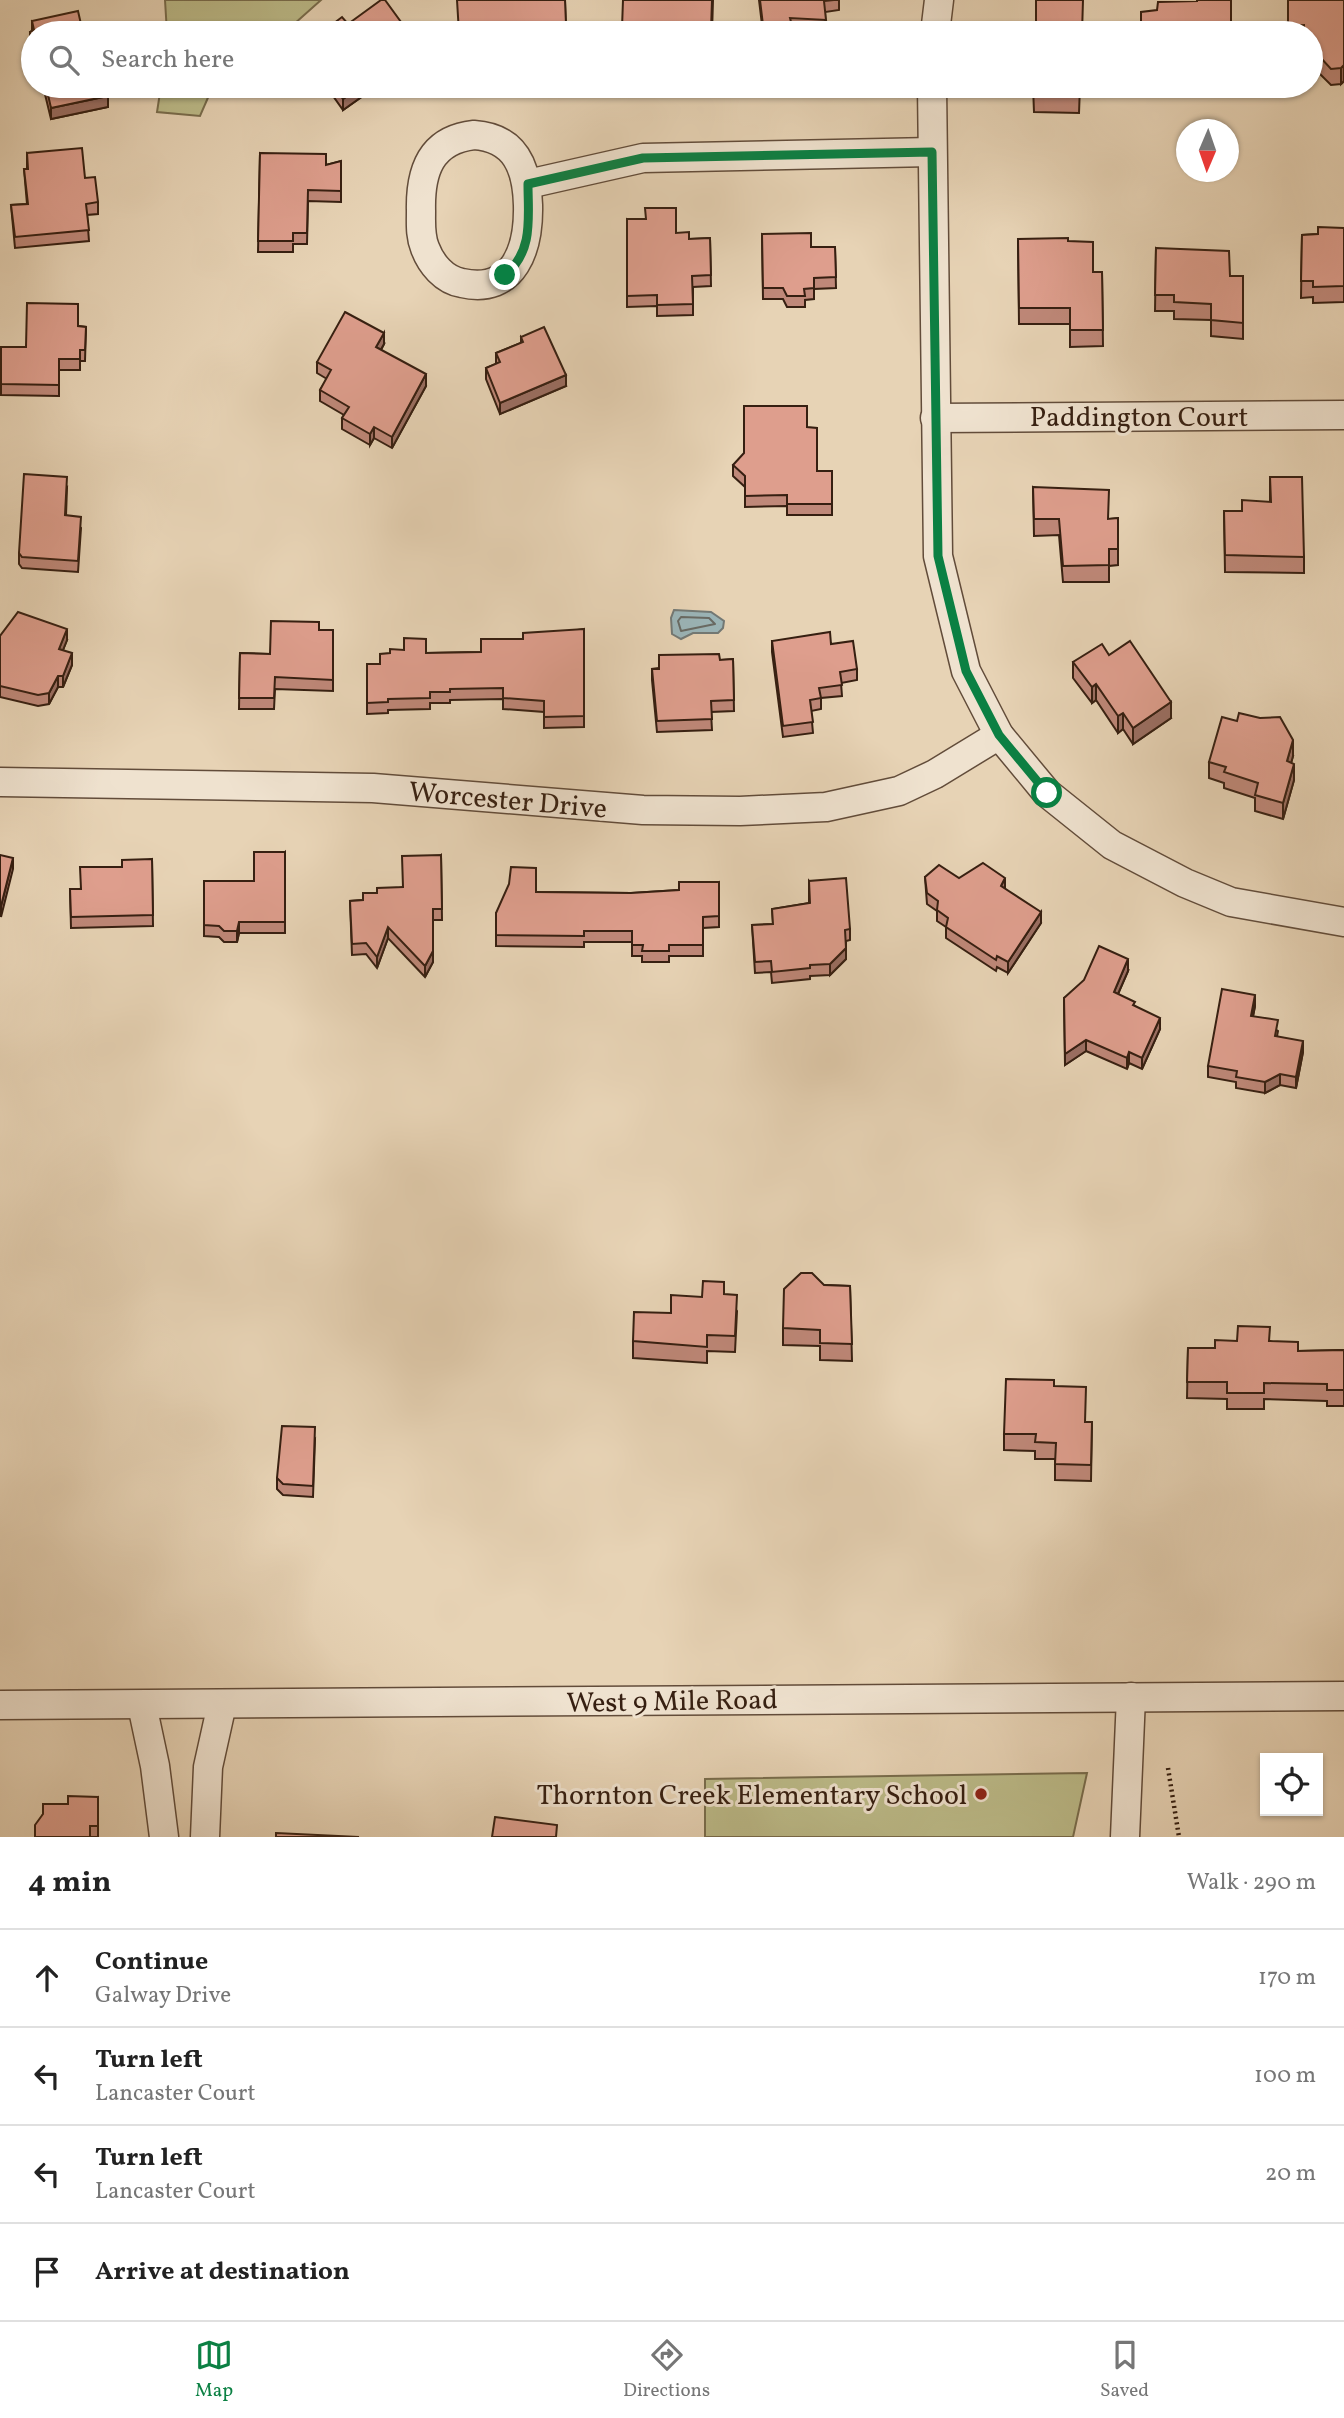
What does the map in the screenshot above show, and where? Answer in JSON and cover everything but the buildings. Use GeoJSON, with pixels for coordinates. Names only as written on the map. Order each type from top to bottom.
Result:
{"type":"FeatureCollection","features":[{"type":"Feature","properties":{"kind":"street"},"geometry":{"type":"LineString","coordinates":[[936,21],[939,0]]}},
{"type":"Feature","properties":{"kind":"street"},"geometry":{"type":"LineString","coordinates":[[932,98],[938,556],[948,608],[966,671],[999,735],[1047,793],[1112,845],[1185,883],[1231,902],[1344,922]]}},
{"type":"Feature","properties":{"kind":"street"},"geometry":{"type":"LineString","coordinates":[[463,136],[493,137],[517,154],[528,184],[528,236],[518,262],[512,269],[497,280],[479,285],[456,282],[440,272],[422,243],[420,195],[425,167],[439,147],[463,136]]}},
{"type":"Feature","properties":{"kind":"street"},"geometry":{"type":"LineString","coordinates":[[528,184],[643,158],[932,152]]}},
{"type":"Feature","properties":{"kind":"street","name":"Paddington Court"},"geometry":{"type":"LineString","coordinates":[[935,418],[1344,415]]}},
{"type":"Feature","properties":{"kind":"street","name":"Worcester Drive"},"geometry":{"type":"LineString","coordinates":[[0,782],[373,788],[643,810],[740,811],[826,807],[899,791],[935,774],[999,735]]}},
{"type":"Feature","properties":{"kind":"street","name":"West 9 Mile Road"},"geometry":{"type":"LineString","coordinates":[[0,1705],[1344,1696]]}},
{"type":"Feature","properties":{"kind":"street"},"geometry":{"type":"LineString","coordinates":[[1125,1837],[1131,1697]]}},
{"type":"Feature","properties":{"kind":"street"},"geometry":{"type":"LineString","coordinates":[[205,1837],[208,1767],[222,1704]]}},
{"type":"Feature","properties":{"kind":"street"},"geometry":{"type":"LineString","coordinates":[[142,1705],[155,1766],[164,1837]]}},
{"type":"Feature","properties":{"kind":"path"},"geometry":{"type":"LineString","coordinates":[[1168,1768],[1179,1837]]}},
{"type":"Feature","properties":{"kind":"shaded area"},"geometry":{"type":"Polygon","coordinates":[[[165,0],[321,0],[297,21],[166,21],[165,0]]]}},
{"type":"Feature","properties":{"kind":"shaded area"},"geometry":{"type":"Polygon","coordinates":[[[159,98],[208,98],[200,116],[157,112],[159,98]]]}},
{"type":"Feature","properties":{"kind":"shaded area","name":"Thornton Creek Elementary School"},"geometry":{"type":"Polygon","coordinates":[[[1087,1773],[1073,1837],[705,1837],[705,1779],[1087,1773]]]}},
{"type":"Feature","properties":{"kind":"water"},"geometry":{"type":"Polygon","coordinates":[[[674,610],[711,612],[724,621],[723,628],[718,633],[693,633],[681,639],[672,634],[671,618],[674,610]]]}},
{"type":"Feature","properties":{"kind":"place","name":"Thornton Creek Elementary School"},"geometry":{"type":"Point","coordinates":[981,1794]}},
{"type":"Feature","properties":{"kind":"route"},"geometry":{"type":"LineString","coordinates":[[505,275],[518,262],[526,246],[528,184],[643,158],[932,152],[938,556],[948,608],[966,671],[999,735],[1047,793]]}}]}
